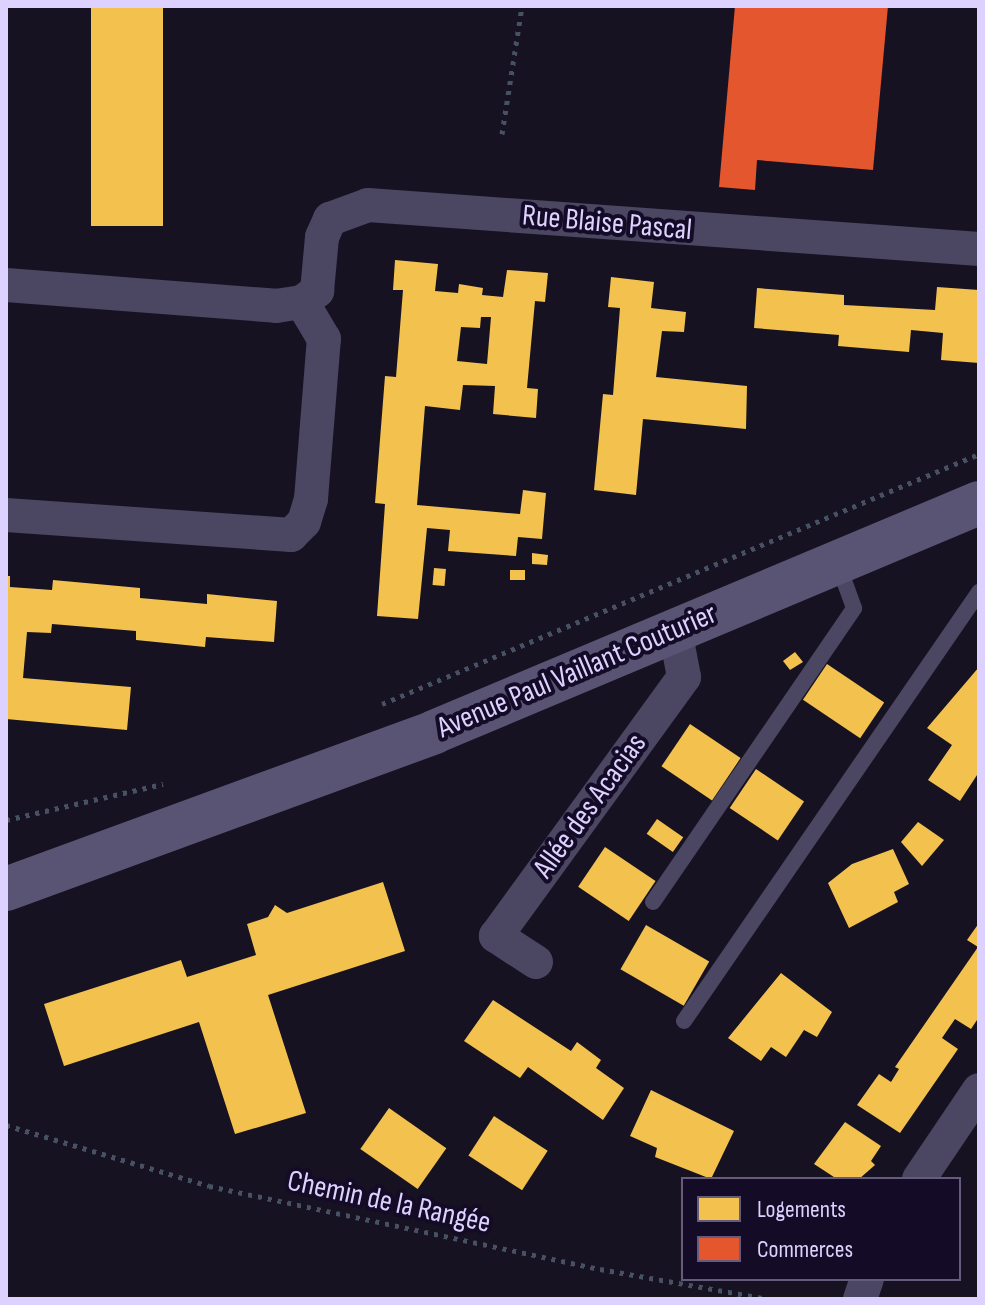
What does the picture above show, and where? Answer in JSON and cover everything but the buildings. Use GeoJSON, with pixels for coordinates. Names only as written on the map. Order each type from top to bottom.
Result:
{"type":"FeatureCollection","features":[{"type":"Feature","properties":{"kind":"street","name":"Rue Blaise Pascal"},"geometry":{"type":"LineString","coordinates":[[302,302],[317,291],[322,237],[330,219],[368,205],[979,249]]}},
{"type":"Feature","properties":{"kind":"street"},"geometry":{"type":"LineString","coordinates":[[6,285],[276,306],[302,302],[324,339],[311,499],[304,522],[291,535],[6,515]]}},
{"type":"Feature","properties":{"kind":"street","name":"Avenue Paul Vaillant Couturier"},"geometry":{"type":"LineString","coordinates":[[6,889],[172,831],[434,732],[979,503]]}},
{"type":"Feature","properties":{"kind":"street","name":"Allée des Acacias"},"geometry":{"type":"LineString","coordinates":[[536,962],[496,936],[684,677],[675,630]]}},
{"type":"Feature","properties":{"kind":"street","name":"Avenue Paul Vaillant Couturier"},"geometry":{"type":"LineString","coordinates":[[6,859],[172,831]]}},
{"type":"Feature","properties":{"kind":"street"},"geometry":{"type":"LineString","coordinates":[[920,1177],[979,1090]]}},
{"type":"Feature","properties":{"kind":"lane"},"geometry":{"type":"LineString","coordinates":[[653,902],[854,608],[837,561]]}},
{"type":"Feature","properties":{"kind":"lane"},"geometry":{"type":"LineString","coordinates":[[684,1021],[979,592]]}},
{"type":"Feature","properties":{"kind":"path"},"geometry":{"type":"LineString","coordinates":[[502,134],[522,6]]}},
{"type":"Feature","properties":{"kind":"path"},"geometry":{"type":"LineString","coordinates":[[376,706],[979,454]]}},
{"type":"Feature","properties":{"kind":"path"},"geometry":{"type":"LineString","coordinates":[[6,820],[125,796],[170,781]]}},
{"type":"Feature","properties":{"kind":"path","name":"Chemin de la Rangée"},"geometry":{"type":"LineString","coordinates":[[6,1125],[209,1186],[600,1269],[768,1299]]}}]}
